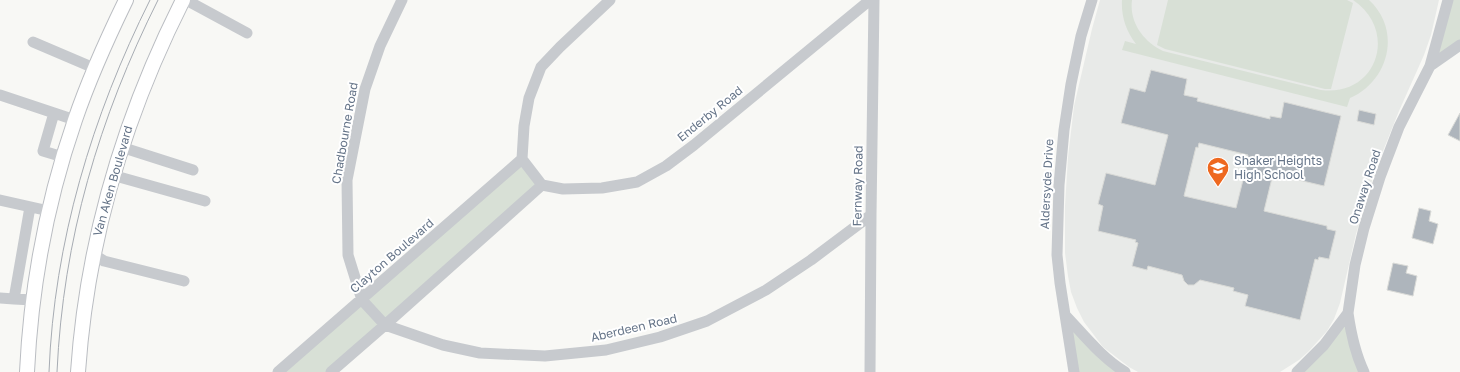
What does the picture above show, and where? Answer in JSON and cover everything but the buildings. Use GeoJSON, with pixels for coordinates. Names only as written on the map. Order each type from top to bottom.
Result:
{"type":"FeatureCollection","features":[{"type":"Feature","properties":{"kind":"main road"},"geometry":{"type":"LineString","coordinates":[[27,372],[33,300],[49,211],[63,157],[94,68],[126,0]]}},
{"type":"Feature","properties":{"kind":"main road","name":"Van Aken Boulevard"},"geometry":{"type":"LineString","coordinates":[[78,372],[84,312],[93,254],[112,175],[148,73],[185,0]]}},
{"type":"Feature","properties":{"kind":"street"},"geometry":{"type":"LineString","coordinates":[[185,0],[247,33]]}},
{"type":"Feature","properties":{"kind":"street","name":"Chadbourne Road"},"geometry":{"type":"LineString","coordinates":[[362,300],[348,255],[348,180],[365,88],[380,46],[402,0]]}},
{"type":"Feature","properties":{"kind":"street"},"geometry":{"type":"LineString","coordinates":[[331,372],[542,185],[522,160],[524,126],[529,98],[541,68],[560,47],[610,0]]}},
{"type":"Feature","properties":{"kind":"street","name":"Enderby Road"},"geometry":{"type":"LineString","coordinates":[[542,185],[563,189],[602,188],[637,182],[666,166],[694,145],[870,0]]}},
{"type":"Feature","properties":{"kind":"street","name":"Fernway Road"},"geometry":{"type":"LineString","coordinates":[[870,372],[874,0]]}},
{"type":"Feature","properties":{"kind":"street","name":"Aldersyde Drive"},"geometry":{"type":"LineString","coordinates":[[1074,372],[1057,255],[1058,185],[1071,84],[1081,36],[1092,0]]}},
{"type":"Feature","properties":{"kind":"street","name":"Onaway Road"},"geometry":{"type":"LineString","coordinates":[[1297,372],[1324,345],[1348,313],[1355,265],[1364,228],[1380,177],[1399,127],[1430,66],[1448,0]]}},
{"type":"Feature","properties":{"kind":"street"},"geometry":{"type":"LineString","coordinates":[[33,42],[94,68]]}},
{"type":"Feature","properties":{"kind":"street"},"geometry":{"type":"LineString","coordinates":[[1430,66],[1460,45]]}},
{"type":"Feature","properties":{"kind":"street"},"geometry":{"type":"LineString","coordinates":[[0,95],[75,120]]}},
{"type":"Feature","properties":{"kind":"street"},"geometry":{"type":"LineString","coordinates":[[54,113],[43,151],[63,157]]}},
{"type":"Feature","properties":{"kind":"street"},"geometry":{"type":"LineString","coordinates":[[121,148],[193,170]]}},
{"type":"Feature","properties":{"kind":"street","name":"Clayton Boulevard"},"geometry":{"type":"LineString","coordinates":[[278,372],[522,160]]}},
{"type":"Feature","properties":{"kind":"street"},"geometry":{"type":"LineString","coordinates":[[112,175],[205,201]]}},
{"type":"Feature","properties":{"kind":"street"},"geometry":{"type":"LineString","coordinates":[[0,200],[49,211]]}},
{"type":"Feature","properties":{"kind":"street"},"geometry":{"type":"LineString","coordinates":[[14,299],[30,207]]}},
{"type":"Feature","properties":{"kind":"street","name":"Aberdeen Road"},"geometry":{"type":"LineString","coordinates":[[362,300],[385,325],[443,345],[480,353],[545,356],[606,350],[660,337],[707,321],[766,290],[811,260],[871,215]]}},
{"type":"Feature","properties":{"kind":"street"},"geometry":{"type":"LineString","coordinates":[[93,254],[104,262],[184,281]]}},
{"type":"Feature","properties":{"kind":"street"},"geometry":{"type":"LineString","coordinates":[[0,298],[33,300]]}},
{"type":"Feature","properties":{"kind":"street"},"geometry":{"type":"LineString","coordinates":[[1348,313],[1351,335],[1364,372]]}},
{"type":"Feature","properties":{"kind":"street"},"geometry":{"type":"LineString","coordinates":[[1065,315],[1096,350],[1112,364],[1125,372]]}},
{"type":"Feature","properties":{"kind":"shaded area","name":"Shaker Heights High School"},"geometry":{"type":"Polygon","coordinates":[[[1100,0],[1439,0],[1431,35],[1424,55],[1399,111],[1375,171],[1356,234],[1340,303],[1334,319],[1327,331],[1309,351],[1299,360],[1280,372],[1138,372],[1103,347],[1084,322],[1077,308],[1071,292],[1065,253],[1065,206],[1068,157],[1074,106],[1100,0]]]}},
{"type":"Feature","properties":{"kind":"shaded area"},"geometry":{"type":"Polygon","coordinates":[[[1122,0],[1132,0],[1133,16],[1139,31],[1156,47],[1163,51],[1321,90],[1340,89],[1356,83],[1368,73],[1375,59],[1378,44],[1375,28],[1367,13],[1353,0],[1369,0],[1379,12],[1385,26],[1388,40],[1386,54],[1382,67],[1374,80],[1363,90],[1350,98],[1347,107],[1122,50],[1125,41],[1136,44],[1129,34],[1125,23],[1122,12],[1122,0]]]}},
{"type":"Feature","properties":{"kind":"shaded area"},"geometry":{"type":"Polygon","coordinates":[[[1168,0],[1347,0],[1353,3],[1331,89],[1325,89],[1165,49],[1157,45],[1168,0]]]}},
{"type":"Feature","properties":{"kind":"shaded area"},"geometry":{"type":"Polygon","coordinates":[[[1448,0],[1460,0],[1460,45],[1430,66],[1448,0]]]}},
{"type":"Feature","properties":{"kind":"shaded area"},"geometry":{"type":"Polygon","coordinates":[[[522,159],[542,185],[331,372],[278,372],[522,159]]]}},
{"type":"Feature","properties":{"kind":"shaded area"},"geometry":{"type":"Polygon","coordinates":[[[1348,313],[1364,372],[1297,372],[1348,313]]]}},
{"type":"Feature","properties":{"kind":"shaded area"},"geometry":{"type":"Polygon","coordinates":[[[1065,315],[1125,372],[1074,372],[1065,315]]]}},
{"type":"Feature","properties":{"kind":"tram line"},"geometry":{"type":"LineString","coordinates":[[49,372],[52,323],[59,275],[68,228],[80,181],[94,134],[110,89],[150,0]]}},
{"type":"Feature","properties":{"kind":"tram line"},"geometry":{"type":"LineString","coordinates":[[57,372],[67,274],[76,227],[88,180],[118,89],[158,0]]}},
{"type":"Feature","properties":{"kind":"place","name":"Shaker Heights High School"},"geometry":{"type":"Point","coordinates":[1218,188]}}]}
